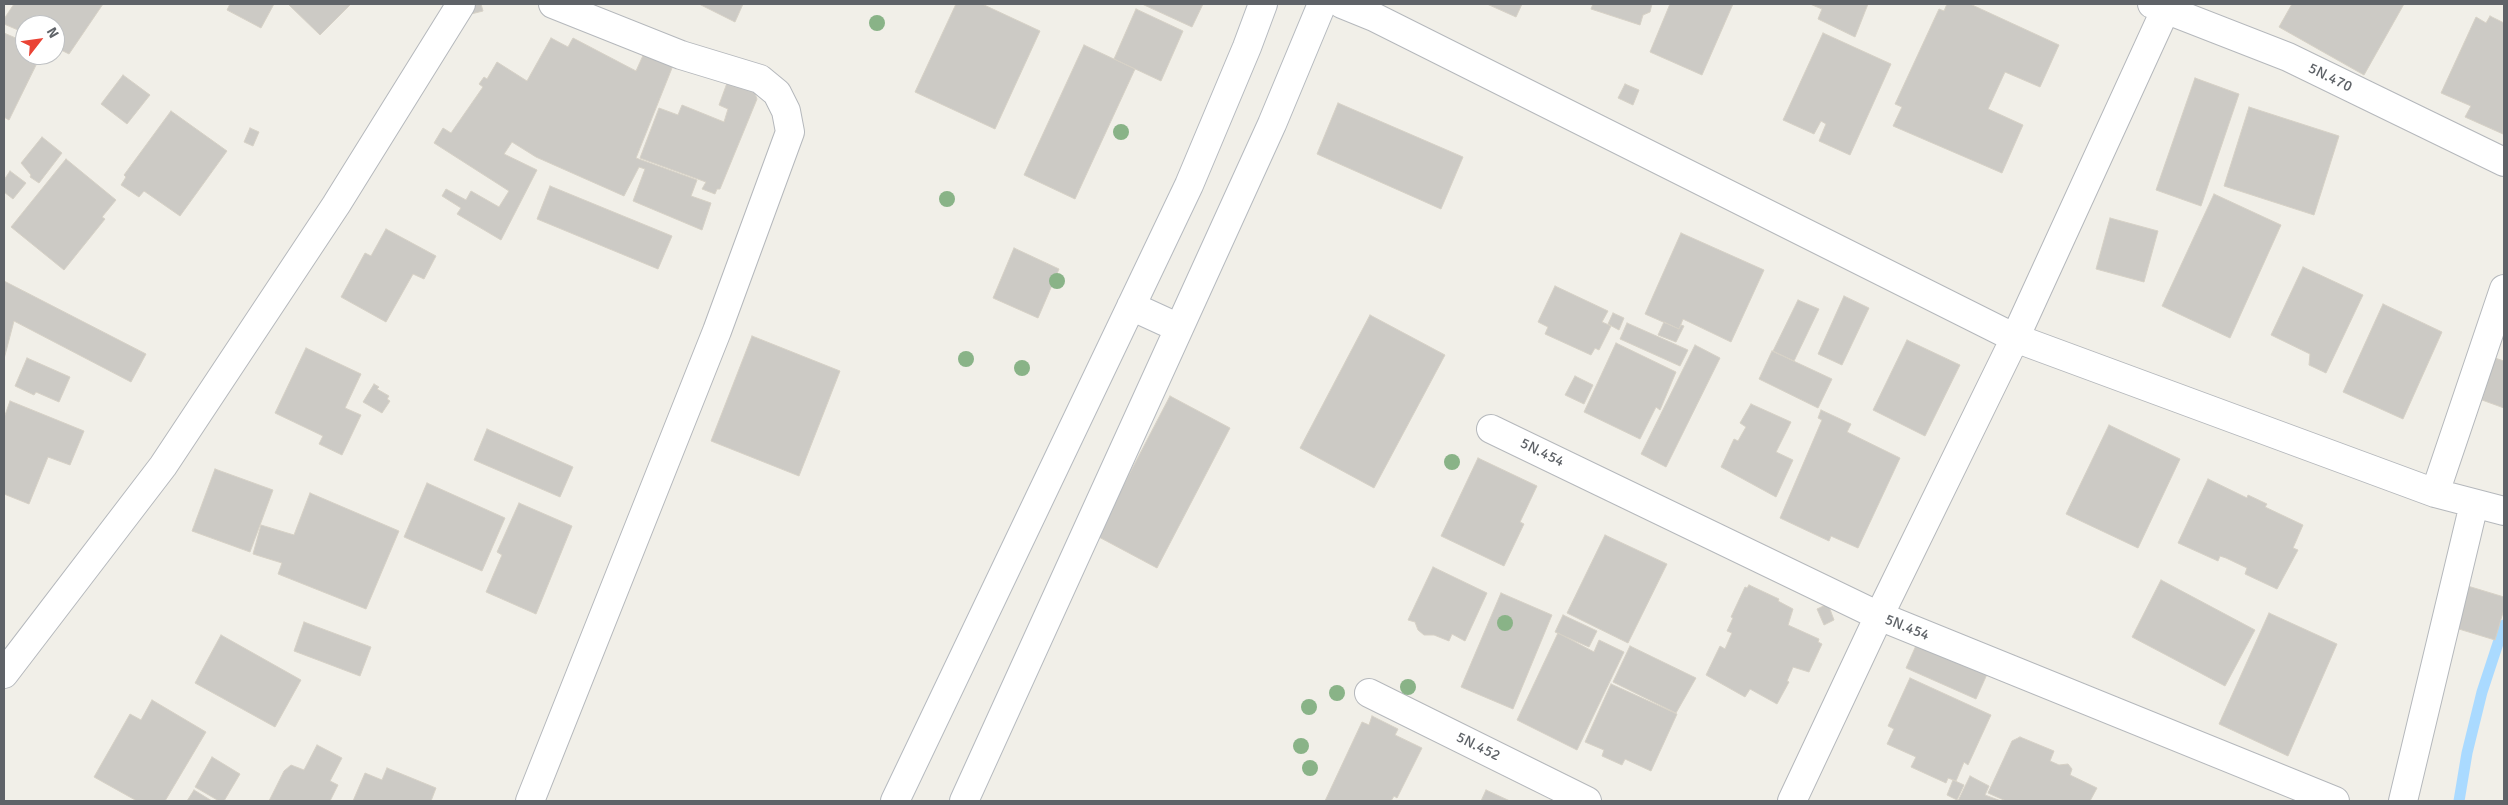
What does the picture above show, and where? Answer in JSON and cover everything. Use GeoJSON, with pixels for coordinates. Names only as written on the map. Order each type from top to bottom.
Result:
{"type":"FeatureCollection","features":[{"type":"Feature","properties":{"kind":"street"},"geometry":{"type":"LineString","coordinates":[[4,674],[163,466],[336,205],[461,4]]}},
{"type":"Feature","properties":{"kind":"street"},"geometry":{"type":"LineString","coordinates":[[530,801],[717,332],[790,132],[786,111],[777,93],[760,79],[681,55],[553,4]]}},
{"type":"Feature","properties":{"kind":"street"},"geometry":{"type":"LineString","coordinates":[[895,801],[1189,185],[1263,4]]}},
{"type":"Feature","properties":{"kind":"street"},"geometry":{"type":"LineString","coordinates":[[964,801],[1290,84],[1322,4]]}},
{"type":"Feature","properties":{"kind":"street"},"geometry":{"type":"LineString","coordinates":[[1342,4],[1383,22],[2015,338],[2435,493],[2504,511]]}},
{"type":"Feature","properties":{"kind":"street"},"geometry":{"type":"LineString","coordinates":[[1792,801],[1878,616],[2015,338],[2162,6]]}},
{"type":"Feature","properties":{"kind":"street","name":"5N.470"},"geometry":{"type":"LineString","coordinates":[[2162,6],[2288,57],[2504,162]]}},
{"type":"Feature","properties":{"kind":"street"},"geometry":{"type":"LineString","coordinates":[[2435,493],[2504,289]]}},
{"type":"Feature","properties":{"kind":"street"},"geometry":{"type":"LineString","coordinates":[[1131,306],[1179,328]]}},
{"type":"Feature","properties":{"kind":"street","name":"5N.454"},"geometry":{"type":"LineString","coordinates":[[1491,429],[1878,616],[2335,801]]}},
{"type":"Feature","properties":{"kind":"street"},"geometry":{"type":"LineString","coordinates":[[2403,801],[2474,504]]}},
{"type":"Feature","properties":{"kind":"street","name":"5N.452"},"geometry":{"type":"LineString","coordinates":[[1369,693],[1587,801]]}},
{"type":"Feature","properties":{"kind":"building"},"geometry":{"type":"Polygon","coordinates":[[[14,4],[103,4],[69,54],[65,52],[65,15],[15,15],[15,29],[4,24],[4,19],[14,4]]]}},
{"type":"Feature","properties":{"kind":"building"},"geometry":{"type":"Polygon","coordinates":[[[230,4],[274,4],[261,28],[227,10],[230,4]]]}},
{"type":"Feature","properties":{"kind":"building"},"geometry":{"type":"Polygon","coordinates":[[[288,4],[351,4],[320,35],[288,4]]]}},
{"type":"Feature","properties":{"kind":"building"},"geometry":{"type":"Polygon","coordinates":[[[464,4],[481,4],[483,11],[467,15],[464,4]]]}},
{"type":"Feature","properties":{"kind":"building"},"geometry":{"type":"Polygon","coordinates":[[[699,4],[743,4],[735,22],[699,4]]]}},
{"type":"Feature","properties":{"kind":"building"},"geometry":{"type":"Polygon","coordinates":[[[956,4],[982,4],[1040,31],[995,129],[915,92],[956,4]]]}},
{"type":"Feature","properties":{"kind":"building"},"geometry":{"type":"Polygon","coordinates":[[[1142,4],[1203,4],[1192,27],[1142,4]]]}},
{"type":"Feature","properties":{"kind":"building"},"geometry":{"type":"Polygon","coordinates":[[[1487,4],[1522,4],[1516,17],[1487,4]]]}},
{"type":"Feature","properties":{"kind":"building"},"geometry":{"type":"Polygon","coordinates":[[[1593,4],[1652,4],[1650,12],[1643,15],[1640,25],[1591,9],[1593,4]]]}},
{"type":"Feature","properties":{"kind":"building"},"geometry":{"type":"Polygon","coordinates":[[[1670,4],[1733,4],[1702,75],[1650,52],[1670,4]]]}},
{"type":"Feature","properties":{"kind":"building"},"geometry":{"type":"Polygon","coordinates":[[[1810,4],[1868,4],[1855,37],[1818,19],[1822,9],[1810,4]]]}},
{"type":"Feature","properties":{"kind":"building"},"geometry":{"type":"Polygon","coordinates":[[[1947,4],[1970,4],[2059,45],[2040,87],[2005,72],[1988,109],[2023,125],[2002,173],[1893,126],[1902,107],[1895,104],[1939,9],[1944,11],[1947,4]]]}},
{"type":"Feature","properties":{"kind":"building"},"geometry":{"type":"Polygon","coordinates":[[[2292,4],[2404,4],[2364,75],[2279,27],[2292,4]]]}},
{"type":"Feature","properties":{"kind":"building"},"geometry":{"type":"Polygon","coordinates":[[[1136,9],[1183,31],[1161,81],[1114,59],[1136,9]]]}},
{"type":"Feature","properties":{"kind":"building"},"geometry":{"type":"Polygon","coordinates":[[[2490,16],[2504,23],[2503,134],[2465,117],[2471,106],[2441,93],[2476,17],[2486,23],[2490,16]]]}},
{"type":"Feature","properties":{"kind":"building"},"geometry":{"type":"Polygon","coordinates":[[[4,33],[15,38],[15,65],[36,65],[9,120],[4,117],[4,33]]]}},
{"type":"Feature","properties":{"kind":"building"},"geometry":{"type":"Polygon","coordinates":[[[1823,33],[1891,64],[1850,155],[1819,141],[1826,124],[1821,121],[1814,134],[1783,120],[1823,33]]]}},
{"type":"Feature","properties":{"kind":"building"},"geometry":{"type":"Polygon","coordinates":[[[551,38],[568,47],[573,38],[636,71],[645,51],[674,63],[636,158],[697,180],[691,196],[711,203],[702,230],[633,201],[645,169],[639,167],[624,196],[536,157],[512,142],[504,154],[537,170],[501,240],[457,214],[461,208],[442,196],[446,189],[466,200],[471,191],[499,207],[509,191],[434,143],[443,128],[451,133],[483,87],[479,84],[484,77],[487,79],[497,62],[527,81],[551,38]]]}},
{"type":"Feature","properties":{"kind":"building"},"geometry":{"type":"Polygon","coordinates":[[[1084,45],[1135,69],[1075,199],[1024,175],[1084,45]]]}},
{"type":"Feature","properties":{"kind":"building"},"geometry":{"type":"Polygon","coordinates":[[[123,75],[150,95],[127,124],[101,104],[123,75]]]}},
{"type":"Feature","properties":{"kind":"building"},"geometry":{"type":"Polygon","coordinates":[[[2195,78],[2239,94],[2201,206],[2156,190],[2195,78]]]}},
{"type":"Feature","properties":{"kind":"building"},"geometry":{"type":"Polygon","coordinates":[[[751,82],[757,99],[720,189],[717,189],[715,194],[702,189],[706,182],[640,158],[659,108],[678,115],[682,105],[724,122],[728,109],[719,105],[727,83],[751,82]]]}},
{"type":"Feature","properties":{"kind":"building"},"geometry":{"type":"Polygon","coordinates":[[[1625,84],[1639,90],[1633,105],[1618,98],[1625,84]]]}},
{"type":"Feature","properties":{"kind":"building"},"geometry":{"type":"Polygon","coordinates":[[[1338,103],[1463,157],[1441,209],[1317,154],[1338,103]]]}},
{"type":"Feature","properties":{"kind":"building"},"geometry":{"type":"Polygon","coordinates":[[[2249,107],[2339,136],[2314,215],[2224,186],[2249,107]]]}},
{"type":"Feature","properties":{"kind":"building"},"geometry":{"type":"Polygon","coordinates":[[[171,111],[227,151],[180,216],[144,191],[139,197],[121,185],[126,177],[124,175],[171,111]]]}},
{"type":"Feature","properties":{"kind":"building"},"geometry":{"type":"Polygon","coordinates":[[[250,128],[259,132],[253,146],[244,142],[250,128]]]}},
{"type":"Feature","properties":{"kind":"building"},"geometry":{"type":"Polygon","coordinates":[[[42,137],[62,153],[39,183],[30,177],[31,175],[21,163],[42,137]]]}},
{"type":"Feature","properties":{"kind":"building"},"geometry":{"type":"Polygon","coordinates":[[[66,159],[116,200],[102,217],[105,219],[64,270],[11,227],[66,159]]]}},
{"type":"Feature","properties":{"kind":"building"},"geometry":{"type":"Polygon","coordinates":[[[10,171],[26,183],[13,199],[4,192],[4,180],[10,171]]]}},
{"type":"Feature","properties":{"kind":"building"},"geometry":{"type":"Polygon","coordinates":[[[550,186],[672,236],[658,269],[537,219],[550,186]]]}},
{"type":"Feature","properties":{"kind":"building"},"geometry":{"type":"Polygon","coordinates":[[[2214,194],[2281,225],[2230,338],[2162,306],[2214,194]]]}},
{"type":"Feature","properties":{"kind":"building"},"geometry":{"type":"Polygon","coordinates":[[[2110,218],[2158,231],[2144,282],[2096,269],[2110,218]]]}},
{"type":"Feature","properties":{"kind":"building"},"geometry":{"type":"Polygon","coordinates":[[[386,229],[436,256],[424,279],[413,274],[386,322],[341,297],[365,253],[371,256],[386,229]]]}},
{"type":"Feature","properties":{"kind":"building"},"geometry":{"type":"Polygon","coordinates":[[[1681,233],[1764,270],[1731,342],[1683,319],[1679,329],[1645,314],[1681,233]]]}},
{"type":"Feature","properties":{"kind":"building"},"geometry":{"type":"Polygon","coordinates":[[[1014,248],[1059,269],[1038,318],[993,298],[1014,248]]]}},
{"type":"Feature","properties":{"kind":"building"},"geometry":{"type":"Polygon","coordinates":[[[2303,267],[2363,295],[2326,373],[2309,365],[2310,354],[2271,335],[2303,267]]]}},
{"type":"Feature","properties":{"kind":"building"},"geometry":{"type":"Polygon","coordinates":[[[4,281],[146,354],[131,382],[14,321],[4,359],[4,281]]]}},
{"type":"Feature","properties":{"kind":"building"},"geometry":{"type":"Polygon","coordinates":[[[1555,286],[1608,311],[1602,322],[1611,326],[1599,350],[1595,348],[1591,355],[1545,334],[1548,327],[1538,322],[1555,286]]]}},
{"type":"Feature","properties":{"kind":"building"},"geometry":{"type":"Polygon","coordinates":[[[1844,296],[1869,308],[1842,365],[1818,354],[1844,296]]]}},
{"type":"Feature","properties":{"kind":"building"},"geometry":{"type":"Polygon","coordinates":[[[1798,300],[1819,309],[1794,361],[1773,351],[1798,300]]]}},
{"type":"Feature","properties":{"kind":"building"},"geometry":{"type":"Polygon","coordinates":[[[2383,304],[2442,332],[2403,419],[2343,392],[2383,304]]]}},
{"type":"Feature","properties":{"kind":"building"},"geometry":{"type":"Polygon","coordinates":[[[1613,313],[1624,318],[1619,330],[1608,324],[1613,313]]]}},
{"type":"Feature","properties":{"kind":"building"},"geometry":{"type":"Polygon","coordinates":[[[1370,315],[1445,355],[1374,488],[1300,448],[1370,315]]]}},
{"type":"Feature","properties":{"kind":"building"},"geometry":{"type":"Polygon","coordinates":[[[1664,322],[1679,329],[1681,325],[1684,326],[1676,342],[1658,335],[1664,322]]]}},
{"type":"Feature","properties":{"kind":"building"},"geometry":{"type":"Polygon","coordinates":[[[1627,323],[1688,350],[1680,366],[1620,339],[1627,323]]]}},
{"type":"Feature","properties":{"kind":"building"},"geometry":{"type":"Polygon","coordinates":[[[752,336],[840,371],[799,476],[711,441],[752,336]]]}},
{"type":"Feature","properties":{"kind":"building"},"geometry":{"type":"Polygon","coordinates":[[[1907,340],[1960,365],[1925,436],[1873,410],[1907,340]]]}},
{"type":"Feature","properties":{"kind":"building"},"geometry":{"type":"Polygon","coordinates":[[[1616,343],[1676,372],[1660,410],[1656,407],[1640,439],[1584,412],[1616,343]]]}},
{"type":"Feature","properties":{"kind":"building"},"geometry":{"type":"Polygon","coordinates":[[[1695,345],[1720,358],[1666,467],[1641,454],[1695,345]]]}},
{"type":"Feature","properties":{"kind":"building"},"geometry":{"type":"Polygon","coordinates":[[[306,348],[361,374],[345,408],[361,415],[342,455],[319,444],[323,436],[275,413],[306,348]]]}},
{"type":"Feature","properties":{"kind":"building"},"geometry":{"type":"Polygon","coordinates":[[[1772,351],[1832,379],[1818,408],[1759,379],[1772,351]]]}},
{"type":"Feature","properties":{"kind":"building"},"geometry":{"type":"Polygon","coordinates":[[[27,358],[70,377],[59,402],[36,392],[34,395],[15,386],[27,358]]]}},
{"type":"Feature","properties":{"kind":"building"},"geometry":{"type":"Polygon","coordinates":[[[2495,358],[2504,361],[2504,408],[2482,400],[2495,358]]]}},
{"type":"Feature","properties":{"kind":"building"},"geometry":{"type":"Polygon","coordinates":[[[1575,376],[1593,385],[1584,404],[1565,395],[1575,376]]]}},
{"type":"Feature","properties":{"kind":"building"},"geometry":{"type":"Polygon","coordinates":[[[374,384],[379,387],[377,389],[389,396],[387,399],[390,401],[382,413],[363,402],[374,384]]]}},
{"type":"Feature","properties":{"kind":"building"},"geometry":{"type":"Polygon","coordinates":[[[1170,396],[1230,428],[1157,568],[1097,536],[1170,396]]]}},
{"type":"Feature","properties":{"kind":"building"},"geometry":{"type":"Polygon","coordinates":[[[10,401],[84,431],[70,465],[48,457],[29,504],[4,494],[4,418],[10,401]]]}},
{"type":"Feature","properties":{"kind":"building"},"geometry":{"type":"Polygon","coordinates":[[[1751,404],[1791,422],[1776,452],[1793,460],[1776,497],[1721,467],[1734,439],[1738,441],[1746,427],[1740,423],[1751,404]]]}},
{"type":"Feature","properties":{"kind":"building"},"geometry":{"type":"Polygon","coordinates":[[[1821,410],[1851,424],[1847,432],[1900,458],[1858,548],[1831,536],[1829,541],[1780,518],[1822,420],[1818,418],[1821,410]]]}},
{"type":"Feature","properties":{"kind":"building"},"geometry":{"type":"Polygon","coordinates":[[[2109,425],[2180,459],[2138,548],[2066,514],[2109,425]]]}},
{"type":"Feature","properties":{"kind":"building"},"geometry":{"type":"Polygon","coordinates":[[[487,429],[573,467],[560,497],[474,460],[487,429]]]}},
{"type":"Feature","properties":{"kind":"building"},"geometry":{"type":"Polygon","coordinates":[[[1478,458],[1537,486],[1520,522],[1524,524],[1504,566],[1441,536],[1478,458]]]}},
{"type":"Feature","properties":{"kind":"building"},"geometry":{"type":"Polygon","coordinates":[[[215,469],[273,490],[250,552],[192,531],[215,469]]]}},
{"type":"Feature","properties":{"kind":"building"},"geometry":{"type":"Polygon","coordinates":[[[2208,479],[2247,498],[2248,495],[2267,504],[2265,507],[2303,525],[2293,548],[2298,550],[2277,589],[2245,574],[2247,568],[2226,558],[2220,556],[2218,561],[2178,543],[2208,479]]]}},
{"type":"Feature","properties":{"kind":"building"},"geometry":{"type":"Polygon","coordinates":[[[427,483],[505,518],[482,571],[404,537],[427,483]]]}},
{"type":"Feature","properties":{"kind":"building"},"geometry":{"type":"Polygon","coordinates":[[[310,493],[399,531],[366,609],[278,574],[282,563],[253,554],[261,525],[294,535],[310,493]]]}},
{"type":"Feature","properties":{"kind":"building"},"geometry":{"type":"Polygon","coordinates":[[[519,503],[572,526],[536,614],[486,592],[502,555],[497,552],[519,503]]]}},
{"type":"Feature","properties":{"kind":"building"},"geometry":{"type":"Polygon","coordinates":[[[1605,535],[1667,564],[1628,643],[1567,613],[1605,535]]]}},
{"type":"Feature","properties":{"kind":"building"},"geometry":{"type":"Polygon","coordinates":[[[1433,567],[1487,593],[1465,641],[1452,634],[1449,641],[1434,635],[1424,635],[1418,630],[1415,622],[1408,620],[1433,567]]]}},
{"type":"Feature","properties":{"kind":"building"},"geometry":{"type":"Polygon","coordinates":[[[2161,580],[2255,630],[2225,686],[2132,637],[2161,580]]]}},
{"type":"Feature","properties":{"kind":"building"},"geometry":{"type":"Polygon","coordinates":[[[2461,584],[2504,597],[2504,609],[2495,640],[2449,626],[2461,584]]]}},
{"type":"Feature","properties":{"kind":"building"},"geometry":{"type":"Polygon","coordinates":[[[1749,585],[1779,599],[1778,601],[1793,609],[1788,625],[1819,639],[1818,642],[1822,644],[1809,672],[1793,667],[1787,681],[1789,682],[1777,704],[1750,689],[1745,697],[1706,675],[1720,646],[1725,649],[1732,633],[1727,631],[1733,618],[1731,617],[1745,587],[1747,588],[1749,585]]]}},
{"type":"Feature","properties":{"kind":"building"},"geometry":{"type":"Polygon","coordinates":[[[1501,593],[1552,615],[1513,709],[1461,687],[1501,593]]]}},
{"type":"Feature","properties":{"kind":"building"},"geometry":{"type":"Polygon","coordinates":[[[1828,604],[1834,620],[1824,625],[1817,609],[1828,604]]]}},
{"type":"Feature","properties":{"kind":"building"},"geometry":{"type":"Polygon","coordinates":[[[2269,613],[2337,644],[2288,756],[2219,724],[2269,613]]]}},
{"type":"Feature","properties":{"kind":"building"},"geometry":{"type":"Polygon","coordinates":[[[1563,615],[1597,631],[1589,647],[1555,632],[1563,615]]]}},
{"type":"Feature","properties":{"kind":"building"},"geometry":{"type":"Polygon","coordinates":[[[304,622],[371,647],[360,676],[294,651],[304,622]]]}},
{"type":"Feature","properties":{"kind":"building"},"geometry":{"type":"Polygon","coordinates":[[[1558,633],[1594,652],[1599,640],[1624,652],[1577,750],[1517,720],[1558,633]]]}},
{"type":"Feature","properties":{"kind":"building"},"geometry":{"type":"Polygon","coordinates":[[[221,635],[301,680],[275,727],[195,683],[221,635]]]}},
{"type":"Feature","properties":{"kind":"building"},"geometry":{"type":"Polygon","coordinates":[[[1918,641],[1988,672],[1976,699],[1906,668],[1918,641]]]}},
{"type":"Feature","properties":{"kind":"building"},"geometry":{"type":"Polygon","coordinates":[[[1630,646],[1696,678],[1676,713],[1613,682],[1630,646]]]}},
{"type":"Feature","properties":{"kind":"building"},"geometry":{"type":"Polygon","coordinates":[[[1910,678],[1991,715],[1968,765],[1964,762],[1956,781],[1948,778],[1946,783],[1911,767],[1916,757],[1887,744],[1894,729],[1888,726],[1910,678]]]}},
{"type":"Feature","properties":{"kind":"building"},"geometry":{"type":"Polygon","coordinates":[[[1611,684],[1677,714],[1651,771],[1625,759],[1622,765],[1602,756],[1604,750],[1585,742],[1611,684]]]}},
{"type":"Feature","properties":{"kind":"building"},"geometry":{"type":"Polygon","coordinates":[[[152,700],[206,732],[165,801],[137,801],[94,777],[130,714],[141,720],[152,700]]]}},
{"type":"Feature","properties":{"kind":"building"},"geometry":{"type":"Polygon","coordinates":[[[1372,716],[1398,729],[1395,735],[1422,748],[1397,798],[1394,796],[1391,801],[1325,801],[1362,722],[1369,725],[1372,716]]]}},
{"type":"Feature","properties":{"kind":"building"},"geometry":{"type":"Polygon","coordinates":[[[2020,737],[2054,751],[2050,761],[2059,765],[2068,764],[2072,769],[2070,775],[2097,788],[2090,801],[2006,801],[1988,793],[2012,741],[2020,737]]]}},
{"type":"Feature","properties":{"kind":"building"},"geometry":{"type":"Polygon","coordinates":[[[317,745],[342,758],[330,781],[338,785],[330,801],[269,801],[284,771],[291,765],[304,770],[317,745]]]}},
{"type":"Feature","properties":{"kind":"building"},"geometry":{"type":"Polygon","coordinates":[[[212,757],[240,774],[224,801],[219,801],[195,787],[212,757]]]}},
{"type":"Feature","properties":{"kind":"building"},"geometry":{"type":"Polygon","coordinates":[[[387,768],[436,788],[431,801],[353,801],[365,773],[382,780],[387,768]]]}},
{"type":"Feature","properties":{"kind":"building"},"geometry":{"type":"Polygon","coordinates":[[[1970,776],[1989,786],[1985,795],[2001,801],[1958,801],[1970,776]]]}},
{"type":"Feature","properties":{"kind":"building"},"geometry":{"type":"Polygon","coordinates":[[[1953,780],[1964,785],[1957,800],[1947,795],[1953,780]]]}},
{"type":"Feature","properties":{"kind":"building"},"geometry":{"type":"Polygon","coordinates":[[[194,790],[212,801],[187,801],[194,790]]]}},
{"type":"Feature","properties":{"kind":"building"},"geometry":{"type":"Polygon","coordinates":[[[1486,790],[1510,801],[1481,801],[1486,790]]]}},
{"type":"Feature","properties":{"kind":"waterway"},"geometry":{"type":"LineString","coordinates":[[2459,801],[2467,753],[2482,692],[2504,625]]}}]}
